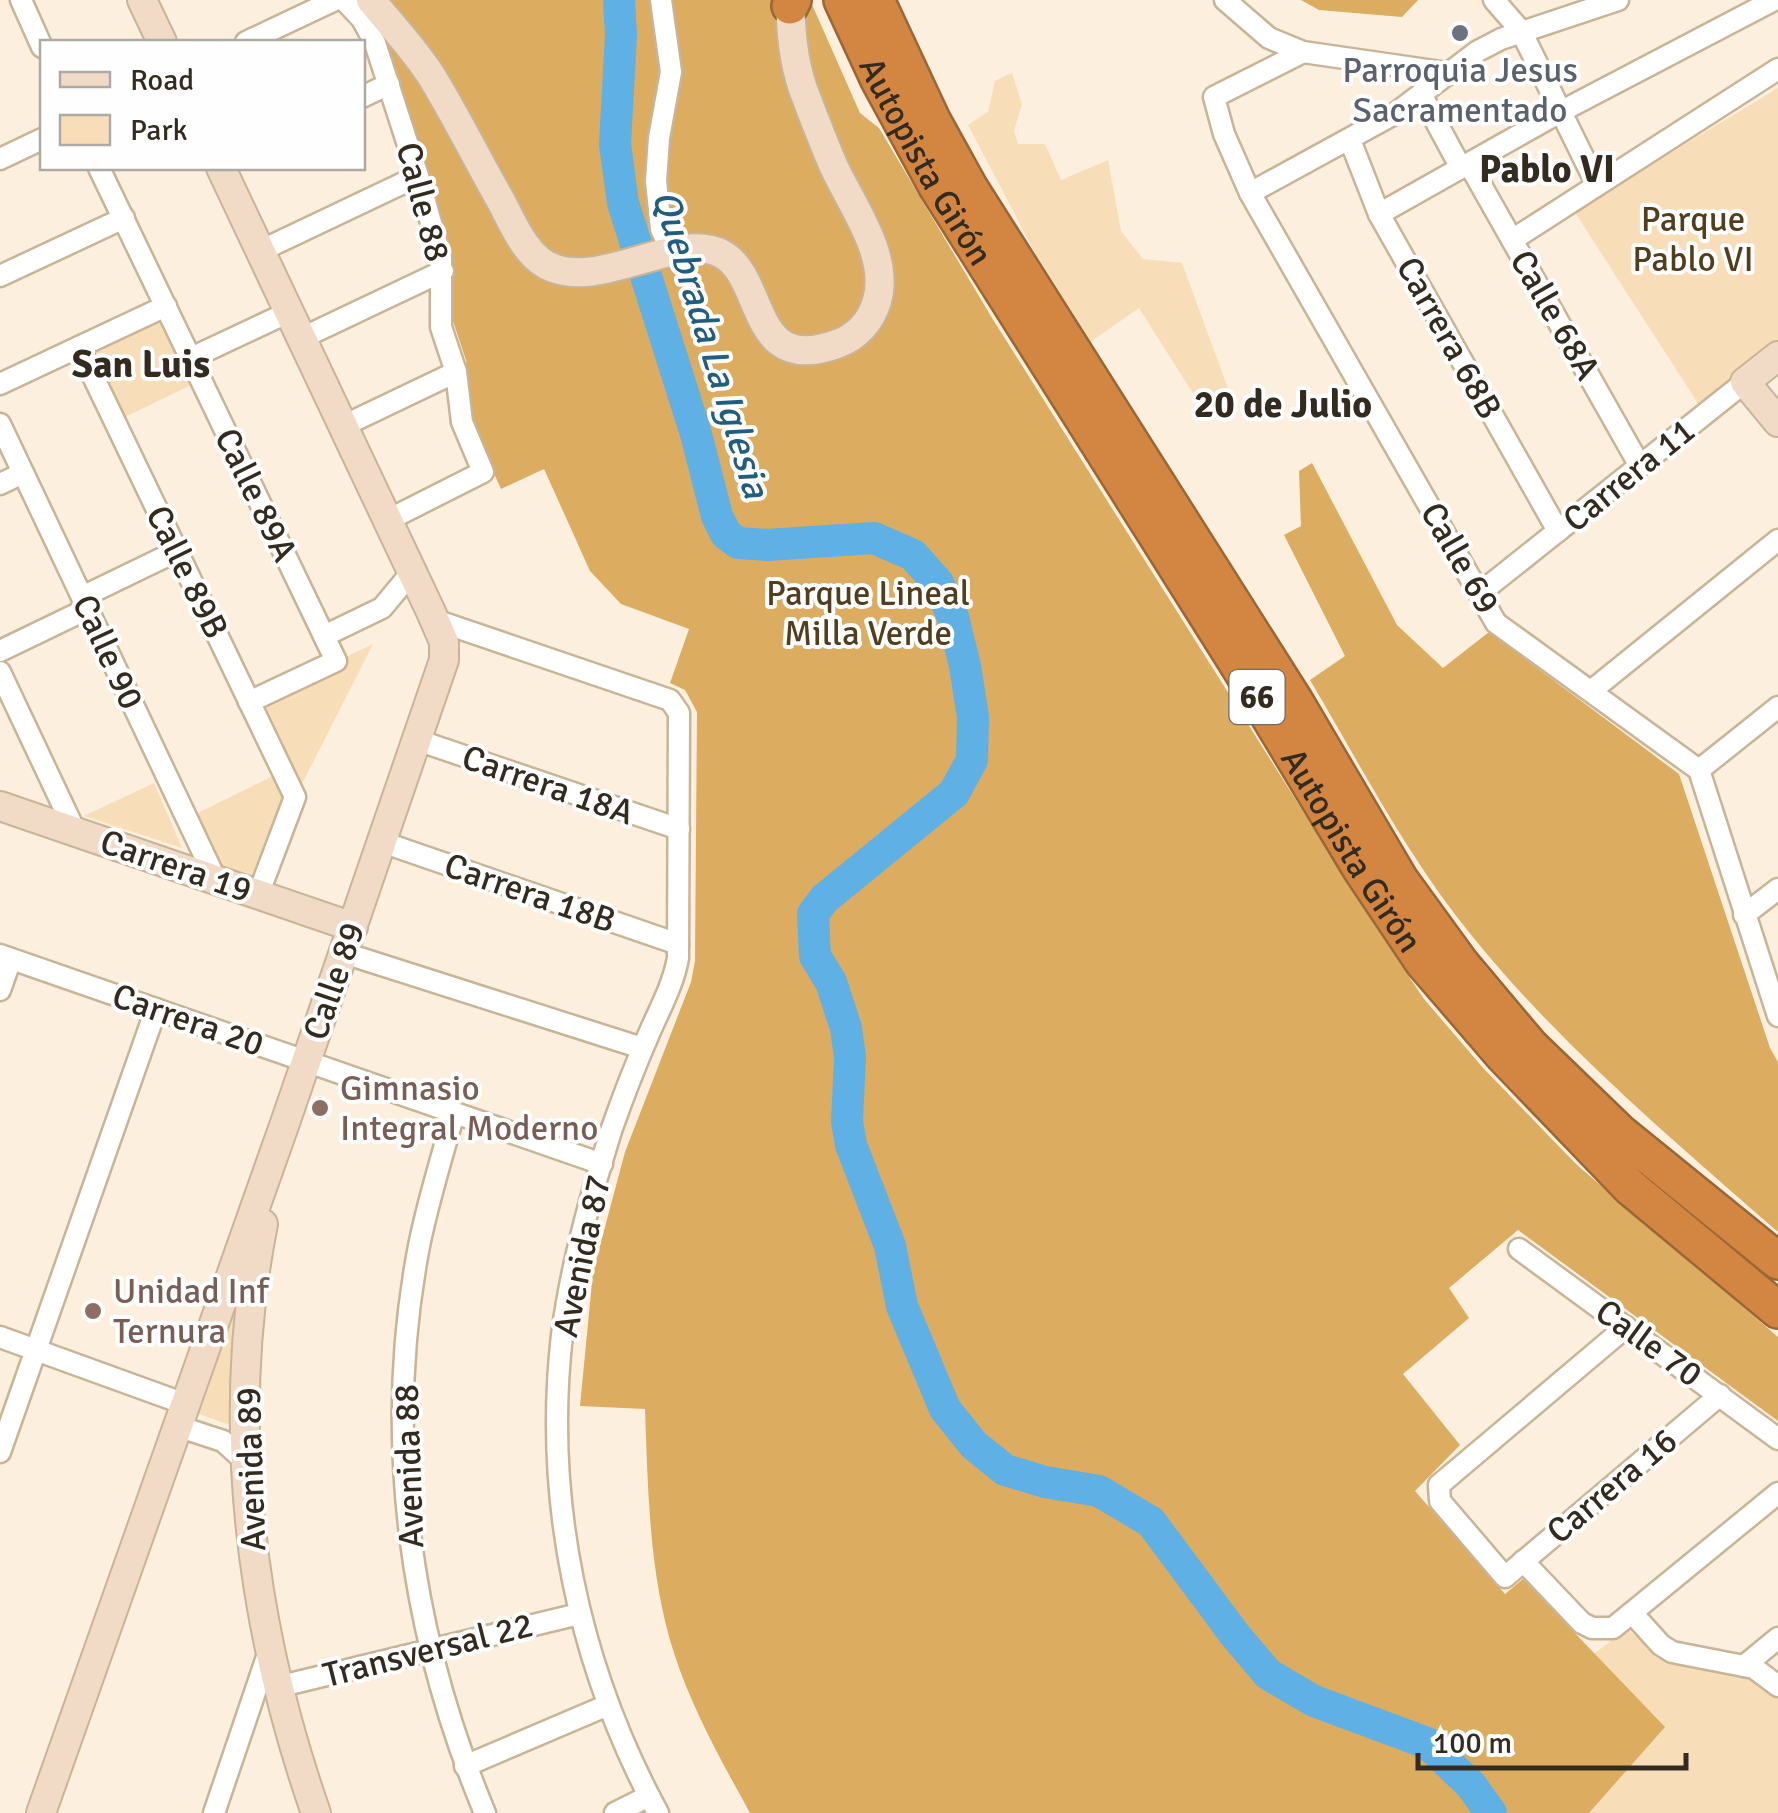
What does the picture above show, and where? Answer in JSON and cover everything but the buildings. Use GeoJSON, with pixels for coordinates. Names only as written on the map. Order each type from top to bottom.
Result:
{"type":"FeatureCollection","features":[{"type":"Feature","properties":{"kind":"highway","name":"Autopista Girón"},"geometry":{"type":"LineString","coordinates":[[842,0],[879,80],[936,185],[1239,666],[1361,869],[1423,962],[1502,1055],[1630,1186],[1778,1310]]}},
{"type":"Feature","properties":{"kind":"highway","name":"Autopista Girón"},"geometry":{"type":"LineString","coordinates":[[876,0],[926,108],[970,187],[1294,700],[1376,842],[1427,919],[1502,1015],[1563,1078],[1619,1132],[1778,1261]]}},
{"type":"Feature","properties":{"kind":"street"},"geometry":{"type":"LineString","coordinates":[[21,0],[40,43]]}},
{"type":"Feature","properties":{"kind":"street"},"geometry":{"type":"LineString","coordinates":[[142,0],[161,40]]}},
{"type":"Feature","properties":{"kind":"street"},"geometry":{"type":"LineString","coordinates":[[250,40],[335,0]]}},
{"type":"Feature","properties":{"kind":"street","name":"Calle 88"},"geometry":{"type":"LineString","coordinates":[[344,0],[370,30],[418,176],[443,270],[442,326],[456,372],[462,422],[484,472],[388,520]]}},
{"type":"Feature","properties":{"kind":"street"},"geometry":{"type":"LineString","coordinates":[[371,0],[430,74],[530,252],[542,263],[569,272],[700,248],[721,253],[738,272],[769,332],[788,346],[803,350],[839,344],[856,334],[877,303],[878,269],[873,249],[833,165],[802,86],[794,58],[791,2]]}},
{"type":"Feature","properties":{"kind":"street"},"geometry":{"type":"LineString","coordinates":[[661,0],[671,72],[660,127],[656,181],[664,255]]}},
{"type":"Feature","properties":{"kind":"street"},"geometry":{"type":"LineString","coordinates":[[1225,0],[1270,38],[1303,52],[1448,73]]}},
{"type":"Feature","properties":{"kind":"street"},"geometry":{"type":"LineString","coordinates":[[1494,0],[1521,31],[1598,185]]}},
{"type":"Feature","properties":{"kind":"street"},"geometry":{"type":"LineString","coordinates":[[1250,193],[1396,113],[1478,51],[1521,31],[1618,0]]}},
{"type":"Feature","properties":{"kind":"street"},"geometry":{"type":"LineString","coordinates":[[1379,214],[1560,112],[1774,0]]}},
{"type":"Feature","properties":{"kind":"street","name":"Calle 69"},"geometry":{"type":"LineString","coordinates":[[1303,52],[1214,97],[1224,134],[1250,193],[1496,623],[1698,770]]}},
{"type":"Feature","properties":{"kind":"street"},"geometry":{"type":"LineString","coordinates":[[1512,240],[1778,69]]}},
{"type":"Feature","properties":{"kind":"street"},"geometry":{"type":"LineString","coordinates":[[365,96],[389,84]]}},
{"type":"Feature","properties":{"kind":"street","name":"Calle 68A"},"geometry":{"type":"LineString","coordinates":[[1421,94],[1512,240],[1640,466]]}},
{"type":"Feature","properties":{"kind":"street","name":"Carrera 68B"},"geometry":{"type":"LineString","coordinates":[[1350,140],[1379,214],[1558,531]]}},
{"type":"Feature","properties":{"kind":"street"},"geometry":{"type":"LineString","coordinates":[[0,159],[40,141]]}},
{"type":"Feature","properties":{"kind":"street","name":"Calle 89A"},"geometry":{"type":"LineString","coordinates":[[100,170],[336,661],[250,702]]}},
{"type":"Feature","properties":{"kind":"street","name":"Calle 89"},"geometry":{"type":"LineString","coordinates":[[41,1813],[444,660],[444,642],[435,620],[222,170]]}},
{"type":"Feature","properties":{"kind":"street"},"geometry":{"type":"LineString","coordinates":[[260,251],[418,176]]}},
{"type":"Feature","properties":{"kind":"street"},"geometry":{"type":"LineString","coordinates":[[0,276],[124,218]]}},
{"type":"Feature","properties":{"kind":"street"},"geometry":{"type":"LineString","coordinates":[[302,338],[443,270]]}},
{"type":"Feature","properties":{"kind":"street"},"geometry":{"type":"LineString","coordinates":[[0,384],[166,306]]}},
{"type":"Feature","properties":{"kind":"street"},"geometry":{"type":"LineString","coordinates":[[191,358],[290,312]]}},
{"type":"Feature","properties":{"kind":"street","name":"Calle 89B"},"geometry":{"type":"LineString","coordinates":[[78,347],[295,797],[258,895]]}},
{"type":"Feature","properties":{"kind":"street","name":"Carrera 11"},"geometry":{"type":"LineString","coordinates":[[1480,593],[1778,356]]}},
{"type":"Feature","properties":{"kind":"street"},"geometry":{"type":"LineString","coordinates":[[343,426],[456,372]]}},
{"type":"Feature","properties":{"kind":"street"},"geometry":{"type":"LineString","coordinates":[[1746,382],[1778,422]]}},
{"type":"Feature","properties":{"kind":"street","name":"Calle 90"},"geometry":{"type":"LineString","coordinates":[[0,424],[216,880]]}},
{"type":"Feature","properties":{"kind":"street"},"geometry":{"type":"LineString","coordinates":[[0,484],[23,474]]}},
{"type":"Feature","properties":{"kind":"street"},"geometry":{"type":"LineString","coordinates":[[1590,691],[1778,540]]}},
{"type":"Feature","properties":{"kind":"street"},"geometry":{"type":"LineString","coordinates":[[0,651],[177,551]]}},
{"type":"Feature","properties":{"kind":"street"},"geometry":{"type":"LineString","coordinates":[[324,636],[382,608],[412,572]]}},
{"type":"Feature","properties":{"kind":"street","name":"Avenida 87"},"geometry":{"type":"LineString","coordinates":[[435,620],[670,700],[679,712],[678,944],[670,986],[642,1048],[602,1164],[580,1245],[560,1362],[562,1506],[579,1614],[608,1705],[654,1804]]}},
{"type":"Feature","properties":{"kind":"street"},"geometry":{"type":"LineString","coordinates":[[0,672],[75,831]]}},
{"type":"Feature","properties":{"kind":"street"},"geometry":{"type":"LineString","coordinates":[[1778,707],[1698,770],[1778,1016]]}},
{"type":"Feature","properties":{"kind":"street","name":"Carrera 18A"},"geometry":{"type":"LineString","coordinates":[[417,740],[679,830]]}},
{"type":"Feature","properties":{"kind":"street","name":"Carrera 19"},"geometry":{"type":"LineString","coordinates":[[0,806],[258,895],[348,940],[642,1048]]}},
{"type":"Feature","properties":{"kind":"street","name":"Carrera 18B"},"geometry":{"type":"LineString","coordinates":[[382,842],[678,944]]}},
{"type":"Feature","properties":{"kind":"street"},"geometry":{"type":"LineString","coordinates":[[1744,915],[1778,889]]}},
{"type":"Feature","properties":{"kind":"street"},"geometry":{"type":"LineString","coordinates":[[0,990],[5,957]]}},
{"type":"Feature","properties":{"kind":"street","name":"Carrera 20"},"geometry":{"type":"LineString","coordinates":[[5,957],[602,1164]]}},
{"type":"Feature","properties":{"kind":"street"},"geometry":{"type":"LineString","coordinates":[[0,1452],[156,1009]]}},
{"type":"Feature","properties":{"kind":"street","name":"Avenida 88"},"geometry":{"type":"LineString","coordinates":[[454,1113],[419,1246],[407,1335],[403,1399],[407,1514],[415,1580],[430,1650],[465,1766],[485,1813]]}},
{"type":"Feature","properties":{"kind":"street","name":"Avenida 89"},"geometry":{"type":"LineString","coordinates":[[286,1120],[253,1290],[246,1385],[246,1462],[254,1557],[269,1651],[316,1813]]}},
{"type":"Feature","properties":{"kind":"street","name":"Calle 70"},"geometry":{"type":"LineString","coordinates":[[1518,1249],[1778,1439]]}},
{"type":"Feature","properties":{"kind":"street","name":"Carrera 16"},"geometry":{"type":"LineString","coordinates":[[1626,1327],[1444,1478],[1438,1492],[1440,1501],[1505,1577],[1720,1395]]}},
{"type":"Feature","properties":{"kind":"street"},"geometry":{"type":"LineString","coordinates":[[0,1337],[181,1415],[224,1441],[246,1462]]}},
{"type":"Feature","properties":{"kind":"street"},"geometry":{"type":"LineString","coordinates":[[1523,1562],[1582,1623],[1592,1628],[1613,1628],[1778,1492]]}},
{"type":"Feature","properties":{"kind":"street"},"geometry":{"type":"LineString","coordinates":[[1632,1613],[1660,1645],[1672,1652],[1761,1670],[1778,1686]]}},
{"type":"Feature","properties":{"kind":"street","name":"Transversal 22"},"geometry":{"type":"LineString","coordinates":[[277,1687],[579,1614]]}},
{"type":"Feature","properties":{"kind":"street"},"geometry":{"type":"LineString","coordinates":[[1744,1666],[1778,1638]]}},
{"type":"Feature","properties":{"kind":"street"},"geometry":{"type":"LineString","coordinates":[[214,1813],[269,1651]]}},
{"type":"Feature","properties":{"kind":"street"},"geometry":{"type":"LineString","coordinates":[[465,1766],[608,1705]]}},
{"type":"Feature","properties":{"kind":"street"},"geometry":{"type":"LineString","coordinates":[[615,1813],[654,1804]]}},
{"type":"Feature","properties":{"kind":"green space","name":"Parque Lineal Milla Verde"},"geometry":{"type":"Polygon","coordinates":[[[391,0],[810,0],[860,113],[879,128],[992,318],[1424,999],[1484,1069],[1577,1165],[1778,1337],[1778,1421],[1518,1230],[1449,1288],[1469,1318],[1403,1374],[1460,1445],[1415,1491],[1505,1594],[1523,1579],[1665,1727],[1589,1813],[750,1813],[699,1715],[666,1624],[651,1532],[645,1409],[580,1406],[593,1272],[625,1152],[691,982],[695,961],[697,712],[685,690],[670,683],[689,629],[621,604],[590,571],[544,469],[501,489],[473,426],[466,360],[453,321],[451,281],[437,210],[382,30],[403,14],[391,0]]]}},
{"type":"Feature","properties":{"kind":"green space"},"geometry":{"type":"Polygon","coordinates":[[[1301,0],[1418,0],[1402,17],[1319,10],[1301,0]]]}},
{"type":"Feature","properties":{"kind":"green space"},"geometry":{"type":"Polygon","coordinates":[[[1012,73],[1022,104],[1014,131],[1018,144],[1045,144],[1061,180],[1108,160],[1121,231],[1143,259],[1182,263],[1229,391],[1204,411],[1139,308],[1089,343],[1042,266],[968,125],[988,112],[995,81],[1012,73]]]}},
{"type":"Feature","properties":{"kind":"green space","name":"Parque Pablo VI"},"geometry":{"type":"Polygon","coordinates":[[[1778,88],[1778,341],[1699,405],[1574,211],[1778,88]]]}},
{"type":"Feature","properties":{"kind":"green space"},"geometry":{"type":"Polygon","coordinates":[[[160,311],[195,383],[121,419],[86,346],[160,311]]]}},
{"type":"Feature","properties":{"kind":"green space"},"geometry":{"type":"Polygon","coordinates":[[[1312,463],[1397,625],[1443,668],[1489,632],[1679,774],[1770,1048],[1778,1062],[1778,1232],[1542,1016],[1449,906],[1386,811],[1310,680],[1345,656],[1284,535],[1301,526],[1299,471],[1312,463]]]}},
{"type":"Feature","properties":{"kind":"green space"},"geometry":{"type":"Polygon","coordinates":[[[373,644],[300,788],[255,700],[373,644]]]}},
{"type":"Feature","properties":{"kind":"green space"},"geometry":{"type":"Polygon","coordinates":[[[283,771],[295,797],[263,882],[215,866],[192,816],[283,771]]]}},
{"type":"Feature","properties":{"kind":"green space"},"geometry":{"type":"Polygon","coordinates":[[[154,783],[182,848],[84,816],[154,783]]]}},
{"type":"Feature","properties":{"kind":"green space"},"geometry":{"type":"Polygon","coordinates":[[[241,1289],[236,1427],[196,1413],[241,1289]]]}},
{"type":"Feature","properties":{"kind":"green space"},"geometry":{"type":"Polygon","coordinates":[[[1626,1629],[1664,1655],[1746,1677],[1778,1697],[1778,1813],[1589,1813],[1664,1727],[1594,1654],[1626,1629]]]}},
{"type":"Feature","properties":{"kind":"waterway","name":"Quebrada La Iglesia"},"geometry":{"type":"LineString","coordinates":[[619,0],[615,144],[623,203],[696,434],[717,516],[726,534],[738,543],[767,545],[874,538],[913,555],[938,583],[953,617],[965,666],[973,717],[972,760],[954,793],[824,899],[813,914],[815,956],[831,982],[846,1028],[851,1145],[890,1246],[902,1306],[945,1409],[974,1445],[1005,1470],[1099,1491],[1151,1522],[1268,1674],[1314,1701],[1427,1743],[1471,1785],[1491,1813]]}},
{"type":"Feature","properties":{"kind":"place","name":"Parroquia Jesus Sacramentado"},"geometry":{"type":"Point","coordinates":[1460,33]}},
{"type":"Feature","properties":{"kind":"place","name":"Gimnasio Integral Moderno"},"geometry":{"type":"Point","coordinates":[320,1108]}},
{"type":"Feature","properties":{"kind":"place","name":"Unidad Inf Ternura"},"geometry":{"type":"Point","coordinates":[93,1311]}},
{"type":"Feature","properties":{"kind":"district","name":"Pablo VI"},"geometry":{"type":"Point","coordinates":[1547,169]}},
{"type":"Feature","properties":{"kind":"district","name":"San Luis"},"geometry":{"type":"Point","coordinates":[141,364]}},
{"type":"Feature","properties":{"kind":"district","name":"20 de Julio"},"geometry":{"type":"Point","coordinates":[1283,404]}}]}
